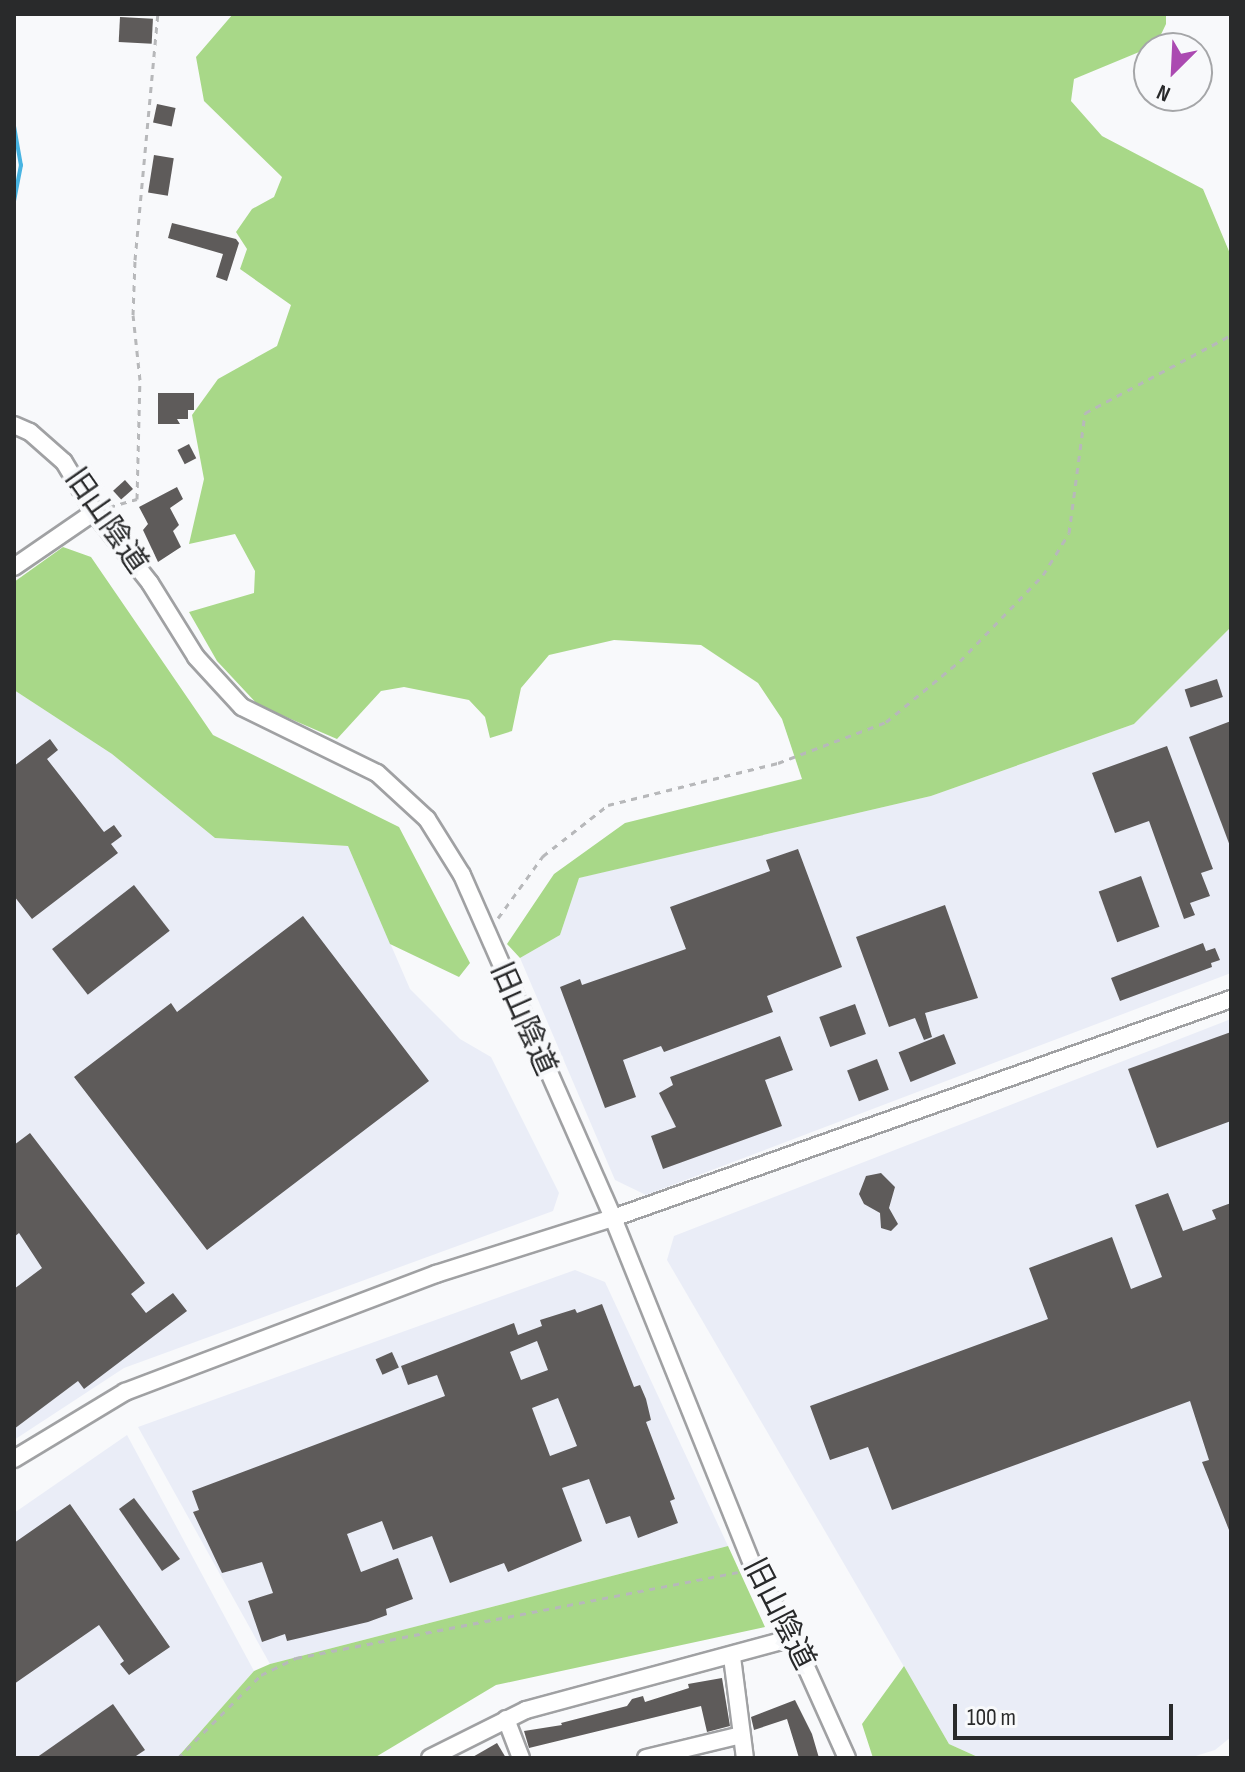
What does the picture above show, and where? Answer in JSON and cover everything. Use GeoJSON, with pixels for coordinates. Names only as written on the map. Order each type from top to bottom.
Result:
{"type":"FeatureCollection","features":[{"type":"Feature","properties":{"kind":"street","name":"旧山陰道"},"geometry":{"type":"LineString","coordinates":[[14,425],[30,432],[64,462],[94,512],[150,583],[196,657],[242,707],[377,773],[427,819],[462,875],[613,1218],[754,1569],[793,1638],[847,1758]]}},
{"type":"Feature","properties":{"kind":"street"},"geometry":{"type":"LineString","coordinates":[[14,567],[94,512]]}},
{"type":"Feature","properties":{"kind":"street"},"geometry":{"type":"LineString","coordinates":[[14,1459],[125,1392],[436,1274],[613,1218],[1231,999]]}},
{"type":"Feature","properties":{"kind":"street"},"geometry":{"type":"LineString","coordinates":[[430,1758],[526,1710],[732,1657],[793,1638]]}},
{"type":"Feature","properties":{"kind":"street"},"geometry":{"type":"LineString","coordinates":[[732,1657],[745,1758]]}},
{"type":"Feature","properties":{"kind":"street"},"geometry":{"type":"LineString","coordinates":[[506,1719],[521,1758]]}},
{"type":"Feature","properties":{"kind":"street"},"geometry":{"type":"LineString","coordinates":[[646,1758],[741,1735]]}},
{"type":"Feature","properties":{"kind":"path"},"geometry":{"type":"LineString","coordinates":[[94,512],[137,499],[140,380],[133,315],[134,273],[158,14]]}},
{"type":"Feature","properties":{"kind":"path"},"geometry":{"type":"LineString","coordinates":[[486,934],[543,856],[608,805],[778,763],[886,722],[960,661],[1043,575],[1069,533],[1085,413],[1231,335]]}},
{"type":"Feature","properties":{"kind":"path"},"geometry":{"type":"LineString","coordinates":[[178,1758],[261,1675],[296,1658],[754,1569]]}},
{"type":"Feature","properties":{"kind":"shaded area"},"geometry":{"type":"Polygon","coordinates":[[[1231,627],[1231,973],[646,1195],[615,1180],[520,958],[560,935],[578,878],[931,796],[1134,724],[1231,627]]]}},
{"type":"Feature","properties":{"kind":"shaded area"},"geometry":{"type":"Polygon","coordinates":[[[14,690],[112,754],[215,838],[348,846],[410,989],[460,1039],[491,1057],[559,1193],[553,1211],[124,1368],[14,1440],[14,690]]]}},
{"type":"Feature","properties":{"kind":"shaded area"},"geometry":{"type":"Polygon","coordinates":[[[1231,1019],[1231,1737],[1215,1750],[1189,1758],[980,1758],[949,1744],[667,1260],[674,1236],[1231,1019]]]}},
{"type":"Feature","properties":{"kind":"shaded area"},"geometry":{"type":"Polygon","coordinates":[[[575,1270],[605,1282],[728,1546],[270,1664],[138,1427],[575,1270]]]}},
{"type":"Feature","properties":{"kind":"shaded area"},"geometry":{"type":"Polygon","coordinates":[[[127,1435],[254,1671],[177,1758],[14,1758],[14,1513],[127,1435]]]}},
{"type":"Feature","properties":{"kind":"green space"},"geometry":{"type":"Polygon","coordinates":[[[233,14],[1166,14],[1162,32],[1133,32],[1133,55],[1074,79],[1071,101],[1102,136],[1203,189],[1231,256],[1231,627],[1134,724],[931,796],[579,878],[560,935],[520,958],[507,944],[554,874],[625,823],[802,779],[782,719],[758,683],[701,645],[614,640],[549,655],[521,688],[512,731],[490,738],[485,717],[469,700],[404,687],[381,691],[337,739],[258,705],[217,661],[189,612],[254,593],[255,571],[235,534],[189,544],[204,479],[192,415],[218,379],[277,346],[291,305],[240,269],[247,249],[236,232],[252,209],[274,197],[282,177],[204,101],[196,57],[233,14]]]}},
{"type":"Feature","properties":{"kind":"green space"},"geometry":{"type":"Polygon","coordinates":[[[63,547],[91,557],[213,735],[399,827],[470,963],[459,977],[390,944],[348,846],[215,838],[112,754],[14,690],[14,582],[63,547]]]}},
{"type":"Feature","properties":{"kind":"green space"},"geometry":{"type":"Polygon","coordinates":[[[728,1546],[765,1627],[496,1685],[374,1758],[177,1758],[254,1671],[270,1664],[728,1546]]]}},
{"type":"Feature","properties":{"kind":"green space"},"geometry":{"type":"Polygon","coordinates":[[[904,1666],[949,1744],[980,1758],[873,1758],[862,1724],[904,1666]]]}},
{"type":"Feature","properties":{"kind":"building"},"geometry":{"type":"Polygon","coordinates":[[[120,17],[153,19],[152,44],[119,42],[120,17]]]}},
{"type":"Feature","properties":{"kind":"building"},"geometry":{"type":"Polygon","coordinates":[[[157,104],[176,108],[172,127],[153,123],[157,104]]]}},
{"type":"Feature","properties":{"kind":"building"},"geometry":{"type":"Polygon","coordinates":[[[154,155],[174,158],[168,196],[148,193],[154,155]]]}},
{"type":"Feature","properties":{"kind":"building"},"geometry":{"type":"Polygon","coordinates":[[[172,223],[236,239],[239,243],[227,281],[216,277],[223,254],[168,238],[172,223]]]}},
{"type":"Feature","properties":{"kind":"building"},"geometry":{"type":"Polygon","coordinates":[[[158,393],[194,393],[194,410],[188,410],[188,419],[177,419],[180,424],[158,424],[158,393]]]}},
{"type":"Feature","properties":{"kind":"building"},"geometry":{"type":"Polygon","coordinates":[[[189,444],[196,458],[185,464],[177,450],[189,444]]]}},
{"type":"Feature","properties":{"kind":"building"},"geometry":{"type":"Polygon","coordinates":[[[125,480],[133,489],[121,500],[113,491],[125,480]]]}},
{"type":"Feature","properties":{"kind":"building"},"geometry":{"type":"Polygon","coordinates":[[[177,487],[183,499],[170,508],[179,525],[173,531],[181,547],[158,562],[143,530],[148,524],[139,507],[177,487]]]}},
{"type":"Feature","properties":{"kind":"building"},"geometry":{"type":"Polygon","coordinates":[[[1217,679],[1223,697],[1191,708],[1185,690],[1217,679]]]}},
{"type":"Feature","properties":{"kind":"building"},"geometry":{"type":"Polygon","coordinates":[[[1231,721],[1231,846],[1230,846],[1189,737],[1231,721]]]}},
{"type":"Feature","properties":{"kind":"building"},"geometry":{"type":"Polygon","coordinates":[[[50,739],[58,750],[47,759],[104,832],[114,825],[122,836],[111,844],[118,853],[32,919],[14,896],[14,766],[50,739]]]}},
{"type":"Feature","properties":{"kind":"building"},"geometry":{"type":"Polygon","coordinates":[[[1167,746],[1213,869],[1201,873],[1210,896],[1190,903],[1195,915],[1184,919],[1149,821],[1115,833],[1092,773],[1167,746]]]}},
{"type":"Feature","properties":{"kind":"building"},"geometry":{"type":"Polygon","coordinates":[[[798,849],[842,967],[767,996],[773,1012],[664,1052],[661,1046],[623,1060],[636,1097],[605,1108],[560,987],[580,979],[582,985],[686,949],[670,907],[770,871],[766,860],[798,849]]]}},
{"type":"Feature","properties":{"kind":"building"},"geometry":{"type":"Polygon","coordinates":[[[1141,876],[1159,927],[1117,942],[1099,891],[1141,876]]]}},
{"type":"Feature","properties":{"kind":"building"},"geometry":{"type":"Polygon","coordinates":[[[134,885],[170,931],[88,995],[52,949],[134,885]]]}},
{"type":"Feature","properties":{"kind":"building"},"geometry":{"type":"Polygon","coordinates":[[[945,905],[978,998],[925,1013],[932,1037],[924,1040],[915,1018],[889,1027],[856,937],[945,905]]]}},
{"type":"Feature","properties":{"kind":"building"},"geometry":{"type":"Polygon","coordinates":[[[303,916],[429,1081],[207,1250],[74,1077],[171,1003],[177,1012],[303,916]]]}},
{"type":"Feature","properties":{"kind":"building"},"geometry":{"type":"Polygon","coordinates":[[[1203,943],[1206,951],[1215,948],[1220,960],[1211,963],[1212,967],[1120,1001],[1111,978],[1203,943]]]}},
{"type":"Feature","properties":{"kind":"building"},"geometry":{"type":"Polygon","coordinates":[[[855,1004],[866,1034],[830,1047],[819,1017],[855,1004]]]}},
{"type":"Feature","properties":{"kind":"building"},"geometry":{"type":"Polygon","coordinates":[[[1231,1032],[1231,1121],[1157,1148],[1128,1069],[1231,1032]]]}},
{"type":"Feature","properties":{"kind":"building"},"geometry":{"type":"Polygon","coordinates":[[[944,1034],[956,1064],[911,1082],[899,1052],[944,1034]]]}},
{"type":"Feature","properties":{"kind":"building"},"geometry":{"type":"Polygon","coordinates":[[[780,1036],[793,1070],[765,1080],[782,1126],[663,1169],[651,1136],[676,1127],[659,1093],[673,1085],[670,1077],[780,1036]]]}},
{"type":"Feature","properties":{"kind":"building"},"geometry":{"type":"Polygon","coordinates":[[[877,1059],[889,1090],[859,1101],[847,1070],[877,1059]]]}},
{"type":"Feature","properties":{"kind":"building"},"geometry":{"type":"Polygon","coordinates":[[[30,1133],[145,1283],[131,1294],[146,1313],[173,1293],[187,1311],[84,1389],[78,1381],[14,1429],[14,1289],[42,1268],[19,1233],[14,1237],[14,1145],[30,1133]]]}},
{"type":"Feature","properties":{"kind":"building"},"geometry":{"type":"Polygon","coordinates":[[[881,1173],[895,1187],[889,1208],[898,1224],[891,1231],[881,1228],[880,1213],[864,1204],[859,1194],[866,1176],[881,1173]]]}},
{"type":"Feature","properties":{"kind":"building"},"geometry":{"type":"Polygon","coordinates":[[[1168,1193],[1183,1231],[1216,1219],[1212,1210],[1231,1203],[1231,1535],[1202,1462],[1209,1460],[1190,1401],[892,1510],[868,1447],[830,1460],[810,1406],[1048,1319],[1029,1268],[1112,1237],[1131,1289],[1162,1277],[1135,1205],[1168,1193]]]}},
{"type":"Feature","properties":{"kind":"building"},"geometry":{"type":"Polygon","coordinates":[[[602,1304],[634,1387],[640,1385],[646,1399],[651,1420],[646,1422],[675,1499],[670,1501],[678,1523],[638,1538],[630,1516],[606,1524],[589,1479],[562,1488],[582,1541],[508,1572],[504,1563],[450,1583],[432,1536],[393,1550],[382,1521],[347,1534],[361,1572],[398,1558],[413,1599],[386,1609],[387,1615],[368,1622],[287,1641],[285,1634],[262,1642],[248,1601],[273,1593],[262,1562],[222,1573],[193,1512],[199,1510],[192,1491],[445,1396],[437,1375],[408,1385],[401,1366],[514,1323],[518,1335],[542,1326],[540,1320],[575,1309],[577,1313],[602,1304]],[[537,1341],[510,1352],[521,1380],[548,1370],[537,1341]],[[558,1398],[532,1408],[550,1456],[577,1446],[558,1398]]]}},
{"type":"Feature","properties":{"kind":"building"},"geometry":{"type":"Polygon","coordinates":[[[392,1352],[399,1368],[382,1375],[376,1359],[392,1352]]]}},
{"type":"Feature","properties":{"kind":"building"},"geometry":{"type":"Polygon","coordinates":[[[134,1498],[180,1559],[162,1571],[119,1509],[134,1498]]]}},
{"type":"Feature","properties":{"kind":"building"},"geometry":{"type":"Polygon","coordinates":[[[70,1504],[170,1647],[129,1675],[120,1664],[124,1661],[99,1625],[14,1684],[14,1543],[70,1504]]]}},
{"type":"Feature","properties":{"kind":"building"},"geometry":{"type":"Polygon","coordinates":[[[722,1678],[730,1726],[707,1732],[701,1706],[529,1748],[524,1731],[562,1725],[627,1706],[632,1699],[643,1696],[645,1702],[689,1688],[688,1684],[722,1678]]]}},
{"type":"Feature","properties":{"kind":"building"},"geometry":{"type":"Polygon","coordinates":[[[795,1700],[812,1734],[819,1758],[799,1758],[787,1719],[754,1730],[751,1717],[795,1700]]]}},
{"type":"Feature","properties":{"kind":"building"},"geometry":{"type":"Polygon","coordinates":[[[113,1704],[145,1750],[133,1758],[36,1758],[113,1704]]]}},
{"type":"Feature","properties":{"kind":"building"},"geometry":{"type":"Polygon","coordinates":[[[497,1743],[506,1758],[471,1758],[497,1743]]]}},
{"type":"Feature","properties":{"kind":"waterway"},"geometry":{"type":"LineString","coordinates":[[14,126],[21,165],[14,201]]}}]}
